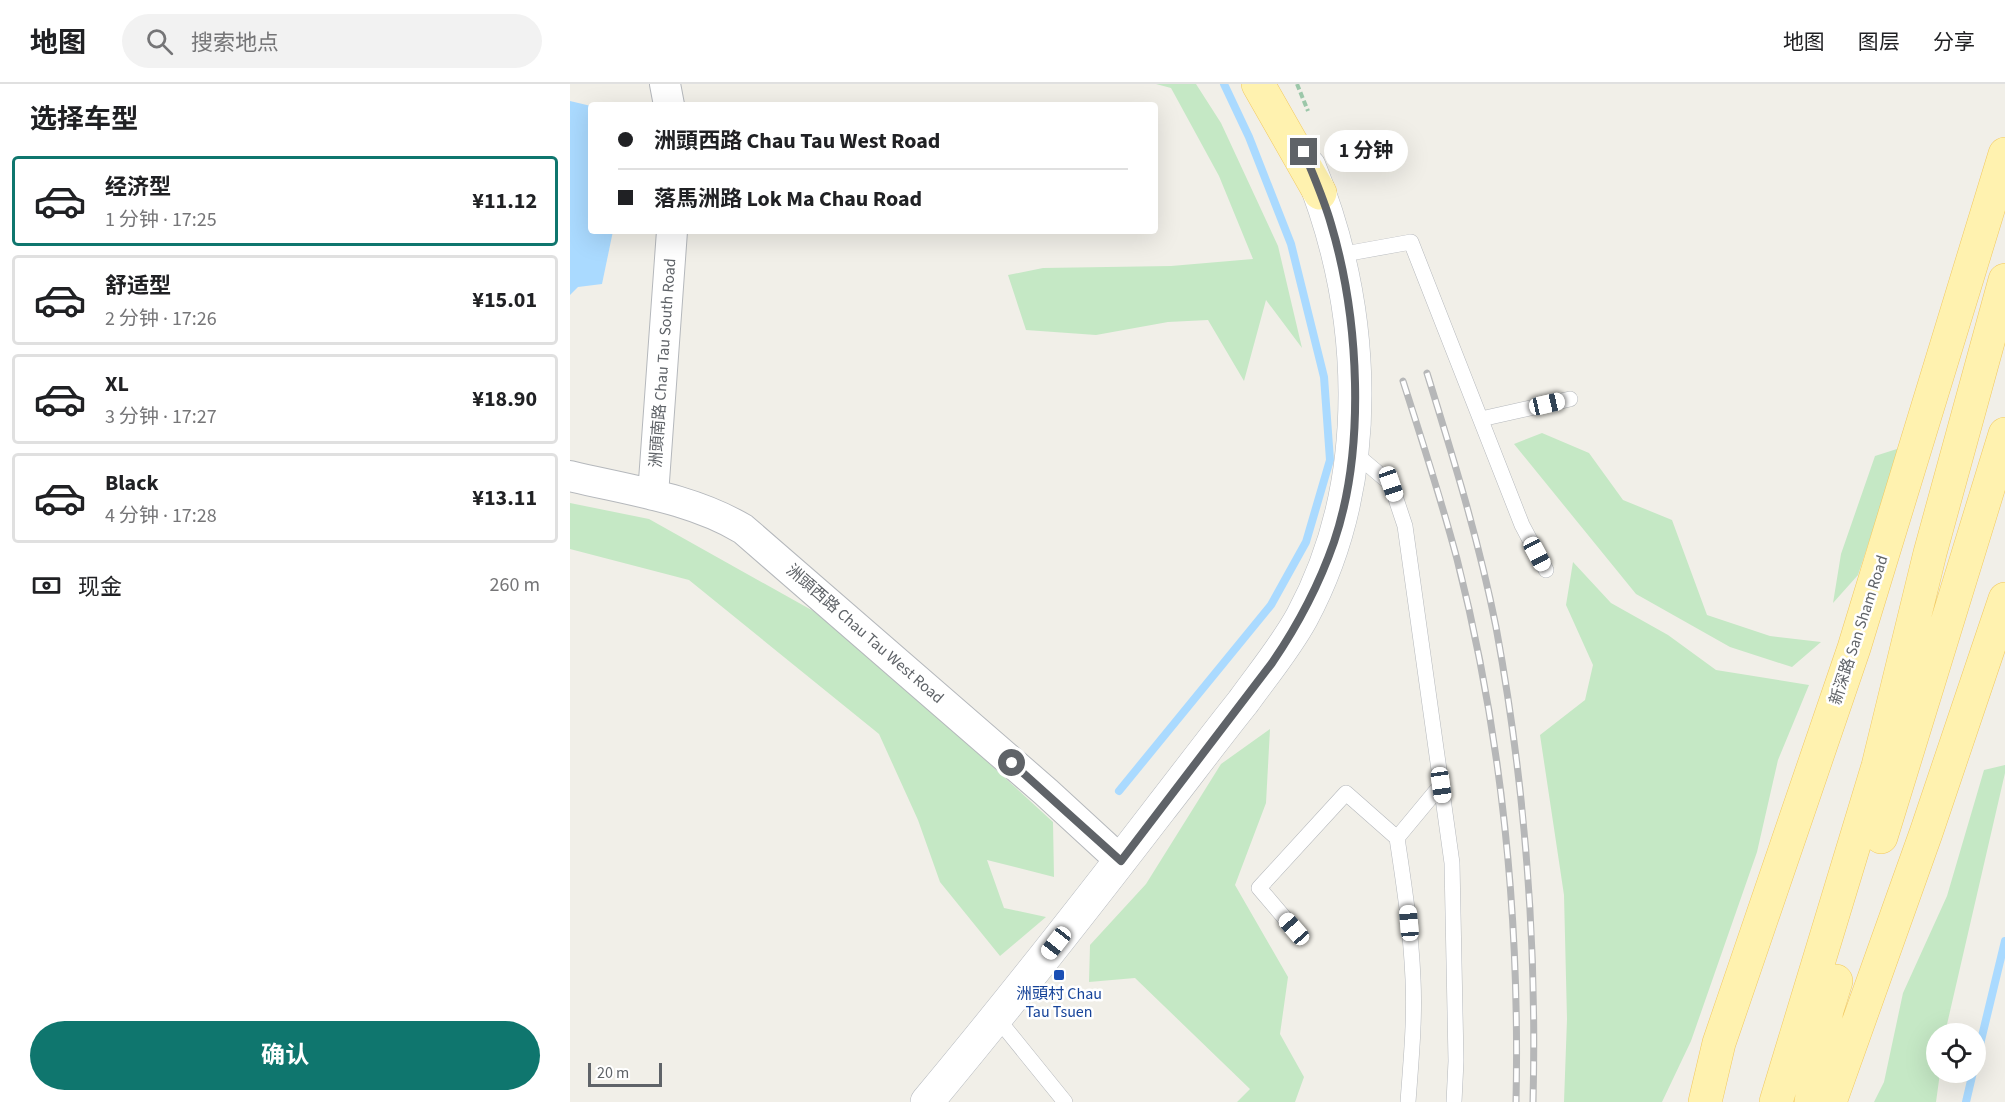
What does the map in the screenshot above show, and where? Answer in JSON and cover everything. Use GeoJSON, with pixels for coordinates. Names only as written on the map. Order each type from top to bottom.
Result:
{"type":"FeatureCollection","features":[{"type":"Feature","properties":{"kind":"main road"},"geometry":{"type":"LineString","coordinates":[[1258,84],[1320,193]]}},
{"type":"Feature","properties":{"kind":"main road","name":"新深路 San Sham Road"},"geometry":{"type":"LineString","coordinates":[[1706,1102],[1719,1043],[1854,648],[2004,159]]}},
{"type":"Feature","properties":{"kind":"main road"},"geometry":{"type":"LineString","coordinates":[[1776,1102],[1878,766],[1933,542],[2005,280]]}},
{"type":"Feature","properties":{"kind":"main road"},"geometry":{"type":"LineString","coordinates":[[1811,1102],[1827,1010],[2005,434]]}},
{"type":"Feature","properties":{"kind":"main road"},"geometry":{"type":"LineString","coordinates":[[1878,766],[1977,528]]}},
{"type":"Feature","properties":{"kind":"main road"},"geometry":{"type":"LineString","coordinates":[[1830,1102],[1949,768],[2005,599]]}},
{"type":"Feature","properties":{"kind":"street"},"geometry":{"type":"LineString","coordinates":[[665,84],[668,102]]}},
{"type":"Feature","properties":{"kind":"street"},"geometry":{"type":"LineString","coordinates":[[927,1102],[997,1018],[1121,861],[1272,663],[1301,618],[1334,541],[1342,512],[1352,451],[1354,412],[1352,336],[1339,255],[1320,193],[1275,84]]}},
{"type":"Feature","properties":{"kind":"street","name":"洲頭南路 Chau Tau South Road"},"geometry":{"type":"LineString","coordinates":[[653,495],[672,234]]}},
{"type":"Feature","properties":{"kind":"street","name":"洲頭西路 Chau Tau West Road"},"geometry":{"type":"LineString","coordinates":[[570,476],[653,495],[711,512],[728,520],[756,539],[1046,792],[1121,861]]}},
{"type":"Feature","properties":{"kind":"lane"},"geometry":{"type":"LineString","coordinates":[[1339,255],[1411,242],[1522,525],[1546,570]]}},
{"type":"Feature","properties":{"kind":"lane"},"geometry":{"type":"LineString","coordinates":[[1481,419],[1570,399]]}},
{"type":"Feature","properties":{"kind":"lane"},"geometry":{"type":"LineString","coordinates":[[1352,451],[1391,484],[1405,526],[1452,863],[1456,1062],[1454,1102]]}},
{"type":"Feature","properties":{"kind":"lane"},"geometry":{"type":"LineString","coordinates":[[1397,838],[1441,785]]}},
{"type":"Feature","properties":{"kind":"lane"},"geometry":{"type":"LineString","coordinates":[[1294,929],[1259,888],[1346,793],[1397,838],[1407,904],[1413,979],[1413,1039],[1408,1102]]}},
{"type":"Feature","properties":{"kind":"lane"},"geometry":{"type":"LineString","coordinates":[[997,1018],[1065,1102]]}},
{"type":"Feature","properties":{"kind":"path"},"geometry":{"type":"LineString","coordinates":[[1298,84],[1311,116]]}},
{"type":"Feature","properties":{"kind":"green space"},"geometry":{"type":"Polygon","coordinates":[[[1156,84],[1196,84],[1221,123],[1278,246],[1302,348],[1266,300],[1244,381],[1208,320],[1168,322],[1096,335],[1026,330],[1008,275],[1043,268],[1171,266],[1253,259],[1219,176],[1171,88],[1156,84]]]}},
{"type":"Feature","properties":{"kind":"green space"},"geometry":{"type":"Polygon","coordinates":[[[1542,433],[1589,453],[1623,500],[1672,520],[1707,615],[1770,636],[1821,642],[1792,667],[1730,647],[1636,594],[1514,444],[1542,433]]]}},
{"type":"Feature","properties":{"kind":"green space"},"geometry":{"type":"Polygon","coordinates":[[[1900,448],[1858,575],[1833,603],[1841,554],[1875,456],[1900,448]]]}},
{"type":"Feature","properties":{"kind":"green space"},"geometry":{"type":"Polygon","coordinates":[[[570,503],[649,519],[874,645],[992,766],[1053,822],[1054,877],[987,860],[1004,908],[1046,917],[1000,956],[940,882],[918,820],[879,734],[689,580],[570,549],[570,503]]]}},
{"type":"Feature","properties":{"kind":"green space"},"geometry":{"type":"Polygon","coordinates":[[[1573,562],[1611,603],[1668,635],[1716,670],[1809,685],[1778,760],[1757,852],[1691,1041],[1662,1102],[1564,1102],[1567,1019],[1564,895],[1540,735],[1585,700],[1593,665],[1566,605],[1573,562]]]}},
{"type":"Feature","properties":{"kind":"green space"},"geometry":{"type":"Polygon","coordinates":[[[1270,729],[1266,803],[1235,885],[1288,977],[1280,1034],[1304,1077],[1295,1102],[1237,1102],[1250,1089],[1135,978],[1089,982],[1090,945],[1146,884],[1221,764],[1270,729]]]}},
{"type":"Feature","properties":{"kind":"green space"},"geometry":{"type":"Polygon","coordinates":[[[2005,765],[1947,1023],[1926,1023],[1926,1083],[1939,1083],[1936,1102],[1874,1102],[1884,1082],[1903,993],[1947,896],[1984,770],[2005,765]]]}},
{"type":"Feature","properties":{"kind":"water"},"geometry":{"type":"Polygon","coordinates":[[[570,101],[588,105],[588,234],[612,234],[602,284],[578,287],[570,295],[570,101]]]}},
{"type":"Feature","properties":{"kind":"waterway"},"geometry":{"type":"LineString","coordinates":[[1119,791],[1271,605],[1306,542],[1330,460],[1324,377],[1291,244],[1249,137],[1224,84]]}},
{"type":"Feature","properties":{"kind":"waterway"},"geometry":{"type":"LineString","coordinates":[[1985,1023],[2005,941]]}},
{"type":"Feature","properties":{"kind":"waterway"},"geometry":{"type":"LineString","coordinates":[[1966,1102],[1970,1083]]}},
{"type":"Feature","properties":{"kind":"railway"},"geometry":{"type":"LineString","coordinates":[[1427,373],[1482,563],[1496,627],[1515,745],[1531,923],[1533,1102]]}},
{"type":"Feature","properties":{"kind":"railway"},"geometry":{"type":"LineString","coordinates":[[1403,381],[1457,559],[1486,693],[1505,829],[1511,897],[1515,965],[1516,1102]]}},
{"type":"Feature","properties":{"kind":"place","name":"洲頭村 Chau Tau Tsuen"},"geometry":{"type":"Point","coordinates":[1059,975]}},
{"type":"Feature","properties":{"kind":"route"},"geometry":{"type":"LineString","coordinates":[[1012,763],[1121,861],[1272,663],[1295,629],[1312,596],[1334,541],[1347,486],[1352,451],[1354,374],[1350,316],[1339,255],[1331,223],[1304,152]]}}]}
